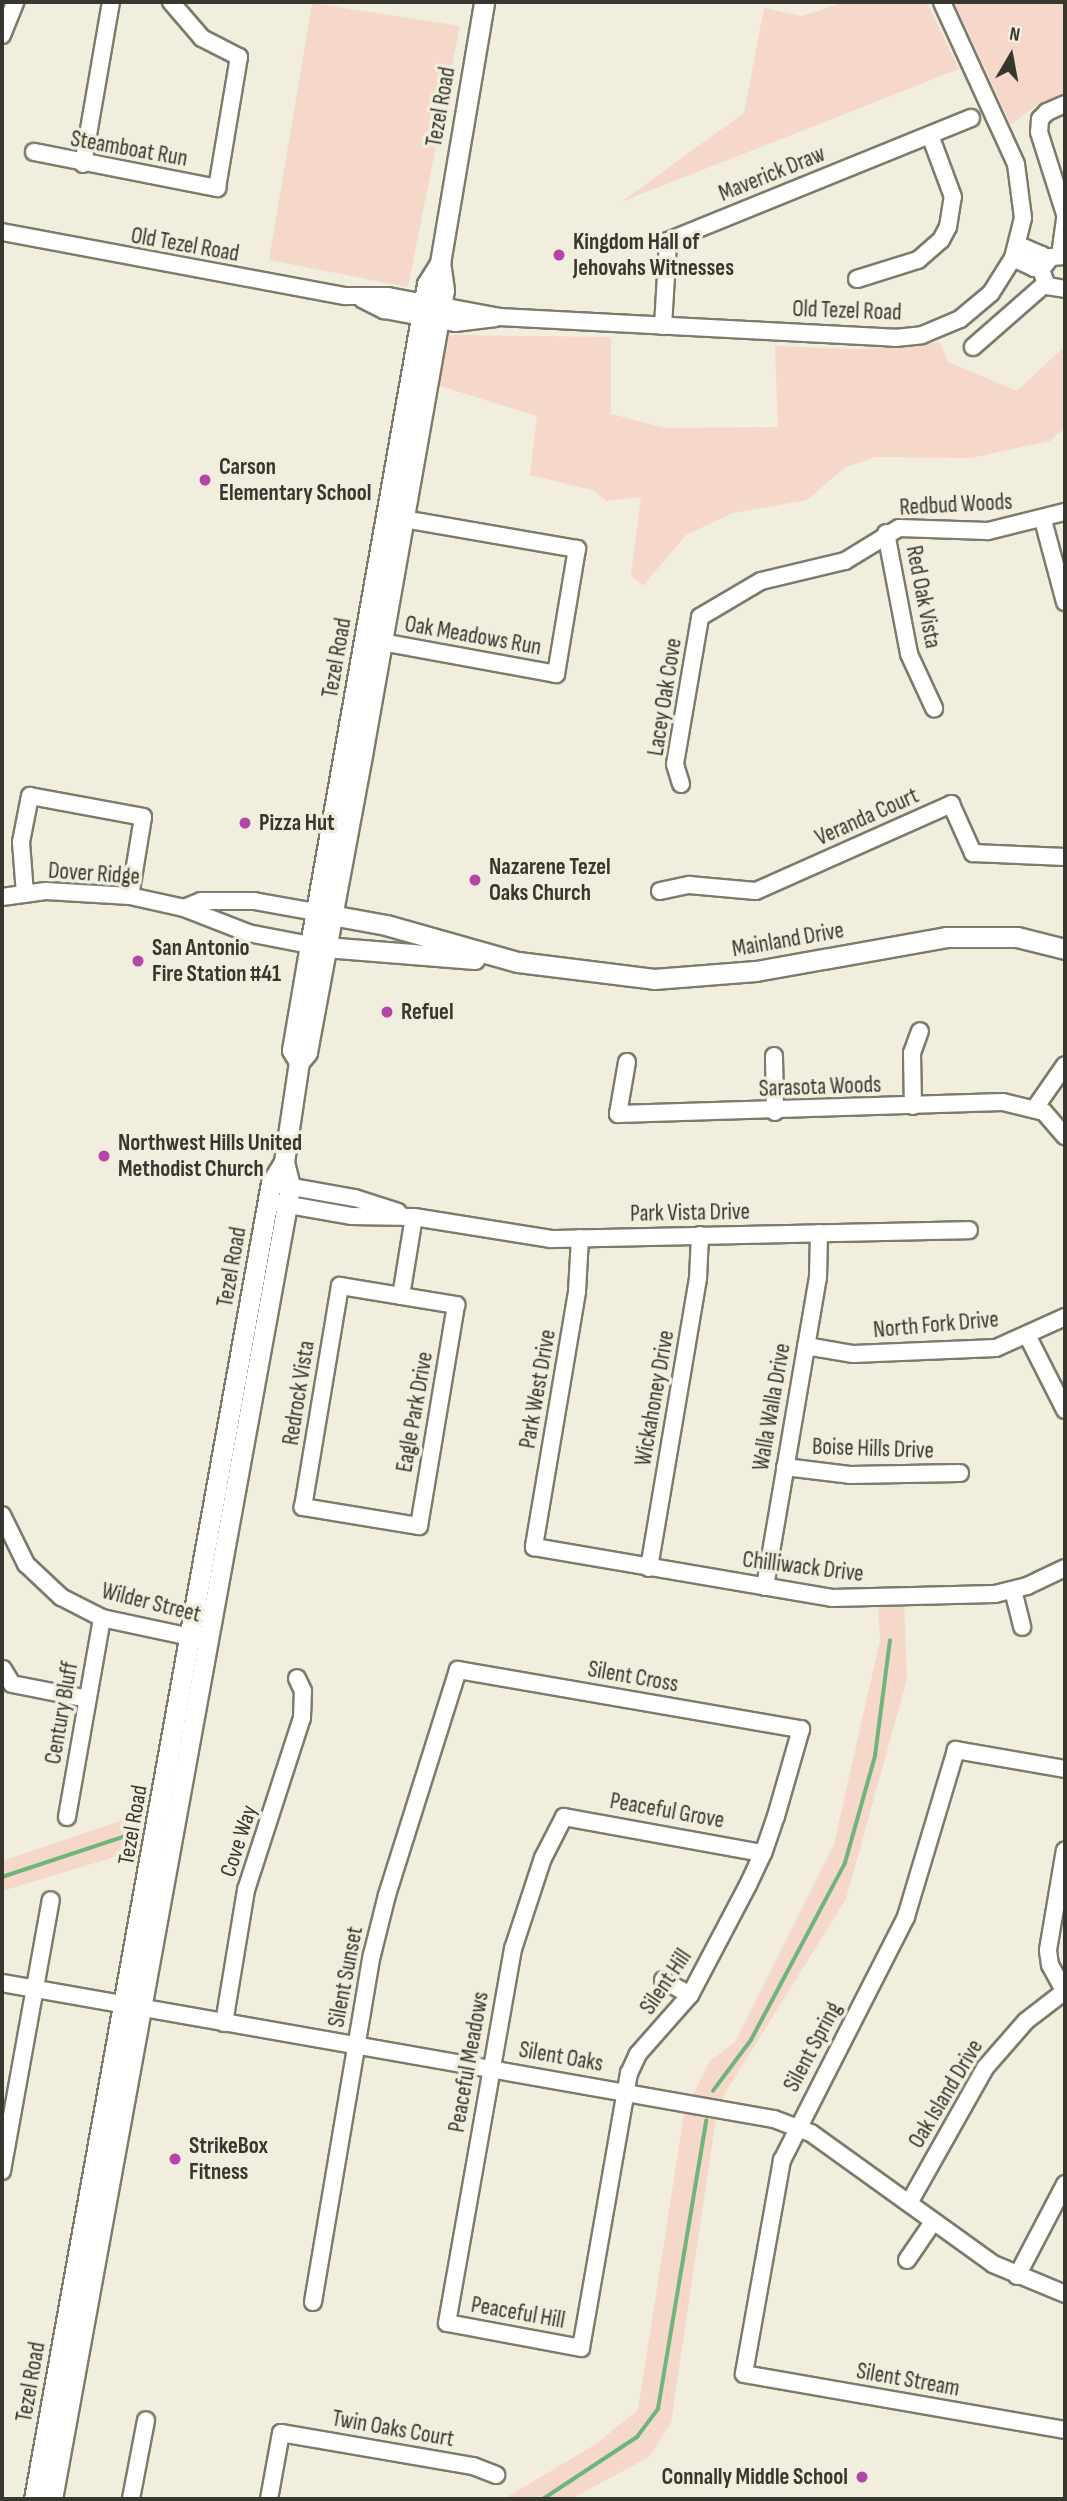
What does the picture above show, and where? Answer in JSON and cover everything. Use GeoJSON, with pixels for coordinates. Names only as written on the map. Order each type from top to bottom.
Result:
{"type":"FeatureCollection","features":[{"type":"Feature","properties":{"kind":"main road","name":"Tezel Road"},"geometry":{"type":"LineString","coordinates":[[324,913],[382,642],[404,519],[431,311],[427,284],[440,263],[484,2]]}},
{"type":"Feature","properties":{"kind":"main road","name":"Tezel Road"},"geometry":{"type":"LineString","coordinates":[[52,2499],[134,2007],[279,1194],[299,1062],[307,1052],[318,946],[431,311]]}},
{"type":"Feature","properties":{"kind":"main road","name":"Mainland Drive"},"geometry":{"type":"LineString","coordinates":[[324,913],[386,925],[518,962]]}},
{"type":"Feature","properties":{"kind":"main road","name":"Mainland Drive"},"geometry":{"type":"LineString","coordinates":[[318,946],[381,955],[518,962],[622,978],[690,979],[946,937],[1017,937],[1065,949]]}},
{"type":"Feature","properties":{"kind":"main road","name":"Tezel Road"},"geometry":{"type":"LineString","coordinates":[[34,2499],[134,2007]]}},
{"type":"Feature","properties":{"kind":"street"},"geometry":{"type":"LineString","coordinates":[[2,35],[15,2]]}},
{"type":"Feature","properties":{"kind":"street"},"geometry":{"type":"LineString","coordinates":[[83,164],[111,2]]}},
{"type":"Feature","properties":{"kind":"street","name":"Steamboat Run"},"geometry":{"type":"LineString","coordinates":[[34,152],[83,164],[217,188],[239,57],[202,38],[171,2]]}},
{"type":"Feature","properties":{"kind":"street","name":"Old Tezel Road"},"geometry":{"type":"LineString","coordinates":[[4,238],[361,298],[388,296],[431,311],[895,338],[922,335],[971,312],[1000,282],[1016,251],[1024,204],[1016,164],[942,2]]}},
{"type":"Feature","properties":{"kind":"street"},"geometry":{"type":"LineString","coordinates":[[1043,265],[1063,256],[1065,216],[1039,132],[1040,119],[1046,112],[1065,104]]}},
{"type":"Feature","properties":{"kind":"street","name":"Maverick Draw"},"geometry":{"type":"LineString","coordinates":[[663,326],[668,241],[971,118]]}},
{"type":"Feature","properties":{"kind":"street"},"geometry":{"type":"LineString","coordinates":[[857,279],[918,260],[948,227],[953,197],[930,135]]}},
{"type":"Feature","properties":{"kind":"street"},"geometry":{"type":"LineString","coordinates":[[1016,251],[1042,255],[1045,284],[1052,289],[1065,289]]}},
{"type":"Feature","properties":{"kind":"street"},"geometry":{"type":"LineString","coordinates":[[973,347],[1045,284]]}},
{"type":"Feature","properties":{"kind":"street","name":"Redbud Woods"},"geometry":{"type":"LineString","coordinates":[[701,617],[761,582],[845,561],[886,533],[912,526],[988,531],[1043,520],[1065,512]]}},
{"type":"Feature","properties":{"kind":"street","name":"Oak Meadows Run"},"geometry":{"type":"LineString","coordinates":[[382,642],[556,674],[577,549],[404,519]]}},
{"type":"Feature","properties":{"kind":"street"},"geometry":{"type":"LineString","coordinates":[[1043,520],[1065,602]]}},
{"type":"Feature","properties":{"kind":"street","name":"Red Oak Vista"},"geometry":{"type":"LineString","coordinates":[[886,533],[907,647],[934,708]]}},
{"type":"Feature","properties":{"kind":"street","name":"Lacey Oak Cove"},"geometry":{"type":"LineString","coordinates":[[681,784],[675,764],[701,617]]}},
{"type":"Feature","properties":{"kind":"street"},"geometry":{"type":"LineString","coordinates":[[25,894],[21,842],[30,796],[143,817],[130,896]]}},
{"type":"Feature","properties":{"kind":"street","name":"Veranda Court"},"geometry":{"type":"LineString","coordinates":[[660,891],[689,885],[756,891],[951,804],[973,853],[1065,857]]}},
{"type":"Feature","properties":{"kind":"street","name":"Dover Ridge"},"geometry":{"type":"LineString","coordinates":[[2,897],[25,894],[130,896],[184,908],[248,933],[318,946]]}},
{"type":"Feature","properties":{"kind":"street","name":"Dover Ridge"},"geometry":{"type":"LineString","coordinates":[[184,908],[201,901],[254,901],[324,913]]}},
{"type":"Feature","properties":{"kind":"street"},"geometry":{"type":"LineString","coordinates":[[913,1106],[912,1053],[920,1031]]}},
{"type":"Feature","properties":{"kind":"street"},"geometry":{"type":"LineString","coordinates":[[774,1056],[775,1112]]}},
{"type":"Feature","properties":{"kind":"street","name":"Sarasota Woods"},"geometry":{"type":"LineString","coordinates":[[627,1062],[618,1114],[775,1112],[1003,1102],[1035,1108]]}},
{"type":"Feature","properties":{"kind":"street"},"geometry":{"type":"LineString","coordinates":[[1065,1065],[1035,1108],[1065,1136]]}},
{"type":"Feature","properties":{"kind":"street","name":"Park Vista Drive"},"geometry":{"type":"LineString","coordinates":[[279,1194],[351,1216],[414,1217],[534,1237],[969,1230]]}},
{"type":"Feature","properties":{"kind":"street"},"geometry":{"type":"LineString","coordinates":[[401,1296],[414,1217]]}},
{"type":"Feature","properties":{"kind":"street","name":"Walla Walla Drive"},"geometry":{"type":"LineString","coordinates":[[765,1587],[819,1271],[819,1233]]}},
{"type":"Feature","properties":{"kind":"street","name":"Wickahoney Drive"},"geometry":{"type":"LineString","coordinates":[[649,1568],[698,1279],[700,1236]]}},
{"type":"Feature","properties":{"kind":"street","name":"Park West Drive"},"geometry":{"type":"LineString","coordinates":[[534,1547],[577,1292],[580,1238]]}},
{"type":"Feature","properties":{"kind":"street","name":"Redrock Vista"},"geometry":{"type":"LineString","coordinates":[[401,1296],[340,1286],[303,1507],[419,1527]]}},
{"type":"Feature","properties":{"kind":"street","name":"Eagle Park Drive"},"geometry":{"type":"LineString","coordinates":[[401,1296],[456,1305],[419,1527]]}},
{"type":"Feature","properties":{"kind":"street","name":"North Fork Drive"},"geometry":{"type":"LineString","coordinates":[[806,1346],[853,1354],[996,1348],[1065,1317]]}},
{"type":"Feature","properties":{"kind":"street"},"geometry":{"type":"LineString","coordinates":[[1027,1335],[1065,1410]]}},
{"type":"Feature","properties":{"kind":"street","name":"Boise Hills Drive"},"geometry":{"type":"LineString","coordinates":[[785,1467],[850,1475],[960,1473]]}},
{"type":"Feature","properties":{"kind":"street","name":"Wilder Street"},"geometry":{"type":"LineString","coordinates":[[2,1515],[17,1551],[37,1576],[61,1597],[102,1618],[201,1639]]}},
{"type":"Feature","properties":{"kind":"street","name":"Chilliwack Drive"},"geometry":{"type":"LineString","coordinates":[[534,1547],[765,1587],[846,1598],[981,1596],[1013,1591],[1065,1568]]}},
{"type":"Feature","properties":{"kind":"street"},"geometry":{"type":"LineString","coordinates":[[1013,1591],[1022,1627]]}},
{"type":"Feature","properties":{"kind":"street","name":"Century Bluff"},"geometry":{"type":"LineString","coordinates":[[67,1817],[102,1618]]}},
{"type":"Feature","properties":{"kind":"street"},"geometry":{"type":"LineString","coordinates":[[3,1669],[12,1684],[88,1699]]}},
{"type":"Feature","properties":{"kind":"street","name":"Silent Cross"},"geometry":{"type":"LineString","coordinates":[[458,1670],[801,1729]]}},
{"type":"Feature","properties":{"kind":"street","name":"Silent Sunset"},"geometry":{"type":"LineString","coordinates":[[313,2302],[356,2045],[387,1895],[458,1670]]}},
{"type":"Feature","properties":{"kind":"street","name":"Cove Way"},"geometry":{"type":"LineString","coordinates":[[223,2022],[246,1890],[302,1718],[303,1691],[297,1678]]}},
{"type":"Feature","properties":{"kind":"street","name":"Silent Hill"},"geometry":{"type":"LineString","coordinates":[[581,2348],[626,2092],[638,2054],[690,1995],[763,1853],[801,1729]]}},
{"type":"Feature","properties":{"kind":"street","name":"Silent Spring"},"geometry":{"type":"LineString","coordinates":[[744,2374],[778,2176],[796,2126],[906,1916],[956,1750],[1065,1769]]}},
{"type":"Feature","properties":{"kind":"street","name":"Peaceful Grove"},"geometry":{"type":"LineString","coordinates":[[564,1817],[763,1853]]}},
{"type":"Feature","properties":{"kind":"street","name":"Peaceful Meadows"},"geometry":{"type":"LineString","coordinates":[[447,2323],[519,1924],[564,1817]]}},
{"type":"Feature","properties":{"kind":"street"},"geometry":{"type":"LineString","coordinates":[[1065,1850],[1048,1951],[1050,1965],[1065,1991]]}},
{"type":"Feature","properties":{"kind":"street"},"geometry":{"type":"LineString","coordinates":[[2,2171],[51,1900]]}},
{"type":"Feature","properties":{"kind":"street"},"geometry":{"type":"LineString","coordinates":[[663,1980],[690,1995]]}},
{"type":"Feature","properties":{"kind":"street","name":"Silent Oaks"},"geometry":{"type":"LineString","coordinates":[[2,1983],[758,2115],[796,2126],[933,2222],[1017,2276],[1065,2294]]}},
{"type":"Feature","properties":{"kind":"street","name":"Oak Island Drive"},"geometry":{"type":"LineString","coordinates":[[909,2203],[985,2067],[1026,2021],[1065,1991]]}},
{"type":"Feature","properties":{"kind":"street"},"geometry":{"type":"LineString","coordinates":[[1017,2276],[1065,2184]]}},
{"type":"Feature","properties":{"kind":"street"},"geometry":{"type":"LineString","coordinates":[[906,2260],[933,2222]]}},
{"type":"Feature","properties":{"kind":"street","name":"Peaceful Hill"},"geometry":{"type":"LineString","coordinates":[[447,2323],[581,2348]]}},
{"type":"Feature","properties":{"kind":"street","name":"Silent Stream"},"geometry":{"type":"LineString","coordinates":[[744,2374],[1065,2430]]}},
{"type":"Feature","properties":{"kind":"street"},"geometry":{"type":"LineString","coordinates":[[131,2499],[146,2420]]}},
{"type":"Feature","properties":{"kind":"street","name":"Twin Oaks Court"},"geometry":{"type":"LineString","coordinates":[[269,2499],[281,2433],[473,2466],[496,2475]]}},
{"type":"Feature","properties":{"kind":"shaded area"},"geometry":{"type":"Polygon","coordinates":[[[846,2],[927,2],[959,69],[621,202],[744,113],[764,8],[802,16],[846,2]]]}},
{"type":"Feature","properties":{"kind":"shaded area"},"geometry":{"type":"Polygon","coordinates":[[[954,2],[1065,2],[1065,94],[1034,107],[1011,125],[954,2]]]}},
{"type":"Feature","properties":{"kind":"shaded area"},"geometry":{"type":"Polygon","coordinates":[[[312,3],[460,26],[408,287],[269,260],[312,3]]]}},
{"type":"Feature","properties":{"kind":"shaded area"},"geometry":{"type":"Polygon","coordinates":[[[449,335],[611,337],[611,414],[665,428],[778,427],[775,346],[860,349],[940,342],[948,362],[1017,391],[1065,346],[1065,428],[1050,441],[971,458],[875,457],[844,468],[807,500],[733,513],[686,535],[643,586],[631,575],[641,497],[607,501],[592,490],[530,475],[537,416],[437,385],[449,335]]]}},
{"type":"Feature","properties":{"kind":"shaded area"},"geometry":{"type":"Polygon","coordinates":[[[878,1604],[904,1604],[907,1679],[846,1899],[725,2093],[716,2118],[671,2423],[649,2457],[571,2499],[504,2499],[596,2444],[638,2410],[684,2114],[709,2062],[735,2042],[834,1844],[880,1640],[878,1604]]]}},
{"type":"Feature","properties":{"kind":"shaded area"},"geometry":{"type":"Polygon","coordinates":[[[135,1816],[134,1851],[2,1891],[2,1861],[135,1816]]]}},
{"type":"Feature","properties":{"kind":"waterway"},"geometry":{"type":"LineString","coordinates":[[713,2091],[751,2040],[845,1863],[875,1756],[890,1641]]}},
{"type":"Feature","properties":{"kind":"waterway"},"geometry":{"type":"LineString","coordinates":[[2,1877],[138,1832]]}},
{"type":"Feature","properties":{"kind":"waterway"},"geometry":{"type":"LineString","coordinates":[[543,2499],[637,2437],[658,2409],[706,2121]]}},
{"type":"Feature","properties":{"kind":"place","name":"Kingdom Hall of Jehovahs Witnesses"},"geometry":{"type":"Point","coordinates":[559,255]}},
{"type":"Feature","properties":{"kind":"place","name":"Carson Elementary School"},"geometry":{"type":"Point","coordinates":[205,480]}},
{"type":"Feature","properties":{"kind":"place","name":"Pizza Hut"},"geometry":{"type":"Point","coordinates":[245,823]}},
{"type":"Feature","properties":{"kind":"place","name":"Nazarene Tezel Oaks Church"},"geometry":{"type":"Point","coordinates":[475,880]}},
{"type":"Feature","properties":{"kind":"place","name":"San Antonio Fire Station #41"},"geometry":{"type":"Point","coordinates":[138,961]}},
{"type":"Feature","properties":{"kind":"place","name":"Refuel"},"geometry":{"type":"Point","coordinates":[387,1012]}},
{"type":"Feature","properties":{"kind":"place","name":"Northwest Hills United Methodist Church"},"geometry":{"type":"Point","coordinates":[104,1156]}},
{"type":"Feature","properties":{"kind":"place","name":"StrikeBox Fitness"},"geometry":{"type":"Point","coordinates":[175,2159]}},
{"type":"Feature","properties":{"kind":"place","name":"Connally Middle School"},"geometry":{"type":"Point","coordinates":[862,2477]}}]}
